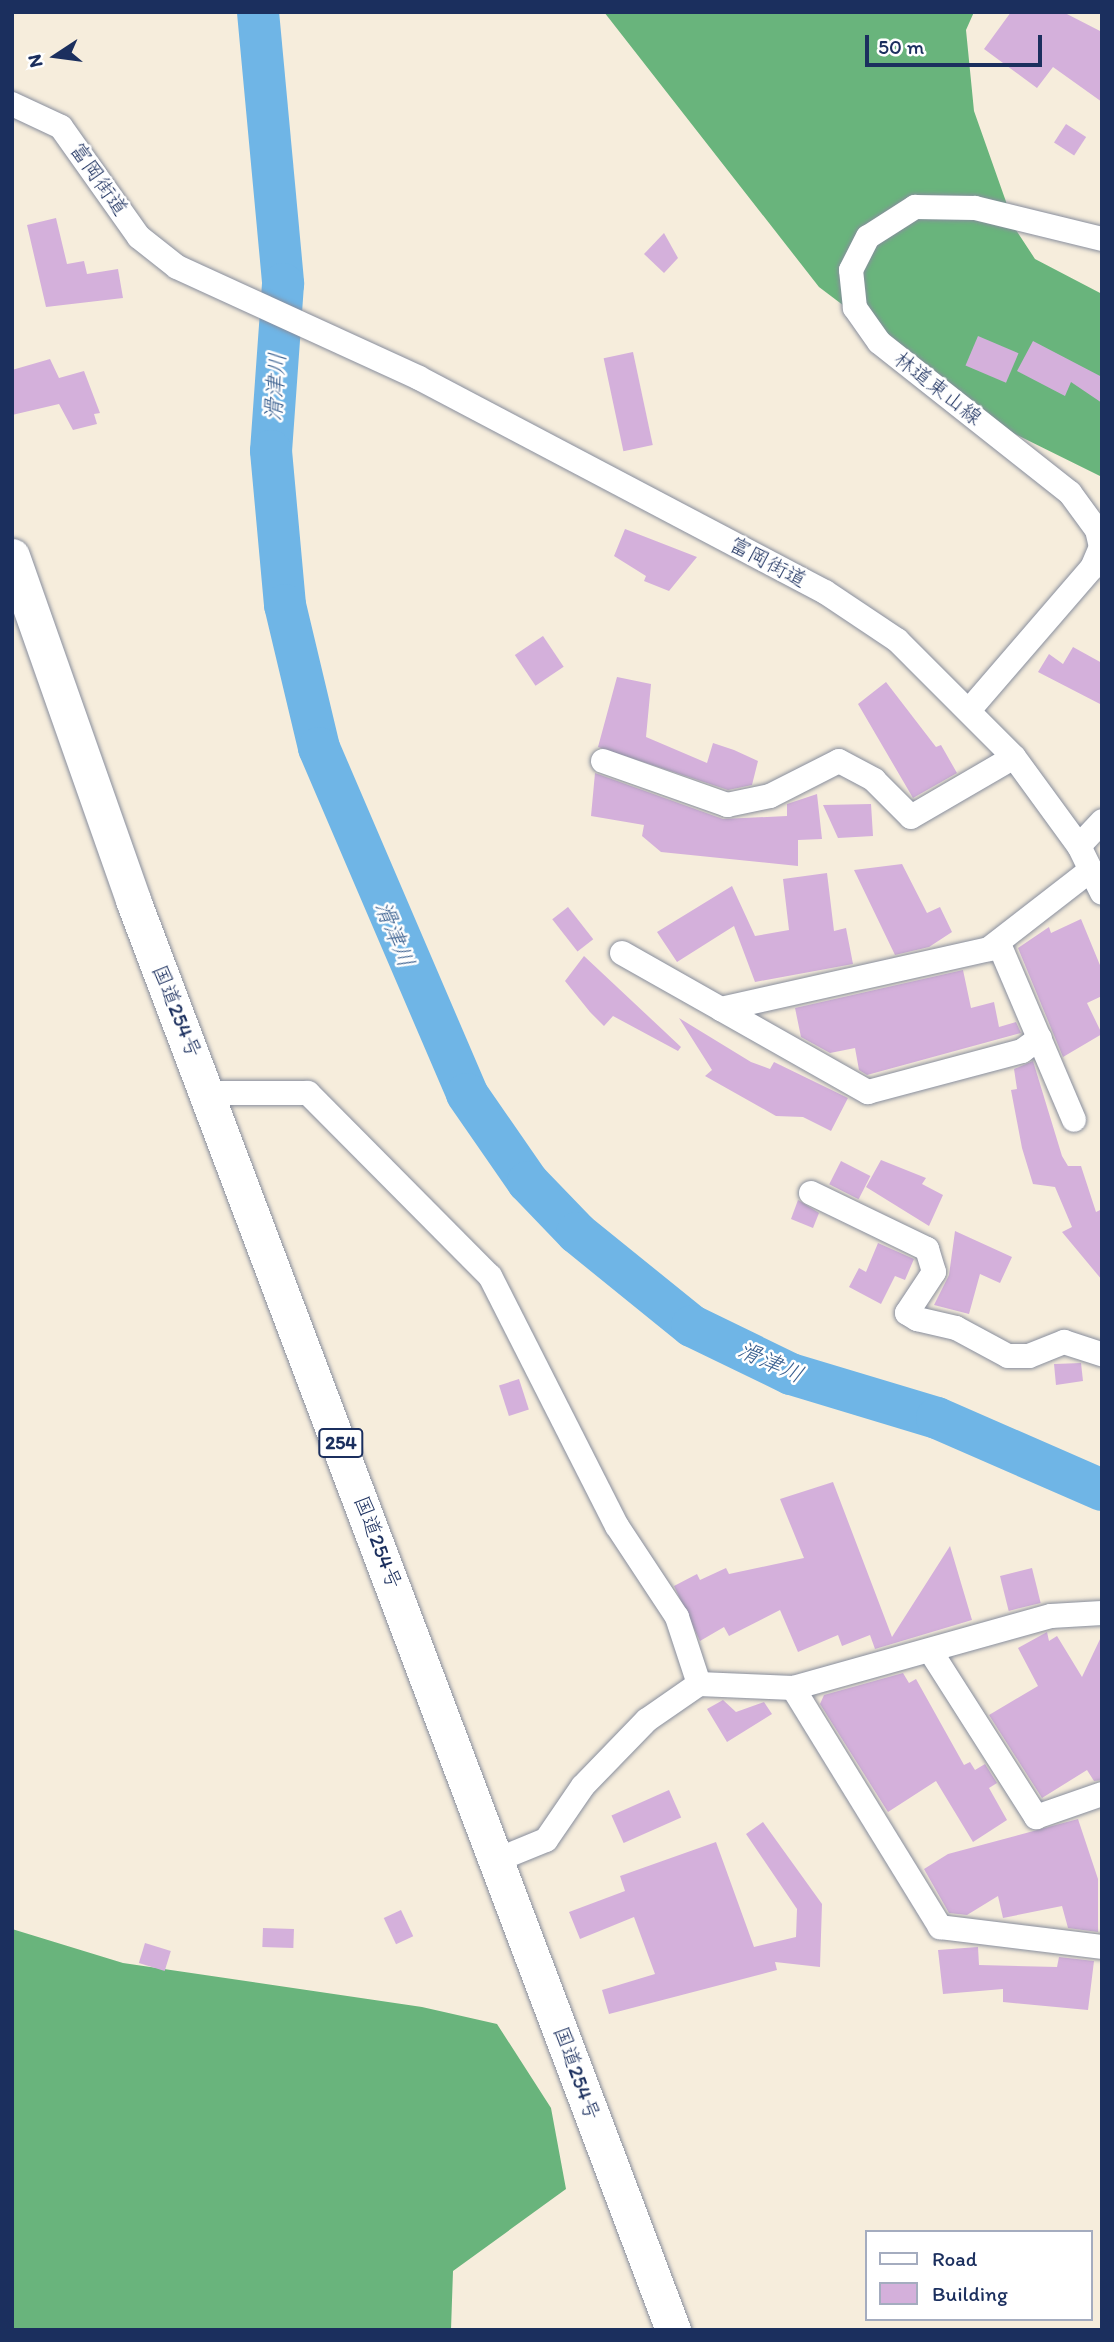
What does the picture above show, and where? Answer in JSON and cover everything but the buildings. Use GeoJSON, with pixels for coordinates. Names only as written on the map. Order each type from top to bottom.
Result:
{"type":"FeatureCollection","features":[{"type":"Feature","properties":{"kind":"highway","name":"国道254号"},"geometry":{"type":"LineString","coordinates":[[12,556],[132,900],[210,1093],[673,2330]]}},
{"type":"Feature","properties":{"kind":"street","name":"富岡街道"},"geometry":{"type":"LineString","coordinates":[[12,104],[61,127],[139,237],[177,267],[342,342],[825,592],[897,640],[971,708],[1014,757],[1079,846],[1102,893]]}},
{"type":"Feature","properties":{"kind":"street","name":"林道東山線"},"geometry":{"type":"LineString","coordinates":[[971,708],[1092,568],[1101,547],[1097,530],[1070,493],[879,342],[855,307],[850,270],[868,237],[915,207],[975,208],[1102,239]]}},
{"type":"Feature","properties":{"kind":"street"},"geometry":{"type":"LineString","coordinates":[[603,761],[727,806],[770,796],[839,761],[874,780],[911,817],[1014,757]]}},
{"type":"Feature","properties":{"kind":"street"},"geometry":{"type":"LineString","coordinates":[[1079,846],[1102,821]]}},
{"type":"Feature","properties":{"kind":"street"},"geometry":{"type":"LineString","coordinates":[[721,1009],[999,944],[1091,870]]}},
{"type":"Feature","properties":{"kind":"street"},"geometry":{"type":"LineString","coordinates":[[999,944],[1074,1120]]}},
{"type":"Feature","properties":{"kind":"street"},"geometry":{"type":"LineString","coordinates":[[622,953],[868,1092],[1022,1051],[1040,1038]]}},
{"type":"Feature","properties":{"kind":"street"},"geometry":{"type":"LineString","coordinates":[[210,1093],[308,1093],[490,1276],[617,1526],[677,1617],[699,1684]]}},
{"type":"Feature","properties":{"kind":"street"},"geometry":{"type":"LineString","coordinates":[[811,1193],[927,1249],[934,1272],[907,1313],[917,1319],[956,1328],[1008,1356],[1029,1356],[1064,1342],[1102,1354]]}},
{"type":"Feature","properties":{"kind":"street"},"geometry":{"type":"LineString","coordinates":[[497,1860],[547,1840],[583,1786],[647,1720],[699,1684],[793,1688],[1062,1614],[1102,1613]]}},
{"type":"Feature","properties":{"kind":"street"},"geometry":{"type":"LineString","coordinates":[[931,1651],[1036,1817],[1102,1794]]}},
{"type":"Feature","properties":{"kind":"street"},"geometry":{"type":"LineString","coordinates":[[793,1688],[940,1927],[1102,1947]]}},
{"type":"Feature","properties":{"kind":"green space"},"geometry":{"type":"Polygon","coordinates":[[[604,12],[974,12],[966,30],[974,111],[1016,230],[1035,259],[1102,294],[1102,477],[1011,432],[819,287],[604,12]]]}},
{"type":"Feature","properties":{"kind":"green space"},"geometry":{"type":"Polygon","coordinates":[[[12,1929],[123,1963],[422,2007],[497,2024],[551,2108],[566,2189],[453,2271],[451,2330],[12,2330],[12,1929]]]}},
{"type":"Feature","properties":{"kind":"waterway","name":"滑津川"},"geometry":{"type":"LineString","coordinates":[[258,12],[283,284],[271,451],[285,605],[319,748],[467,1094],[528,1182],[577,1233],[692,1326],[791,1374],[937,1418],[1102,1490]]}}]}
